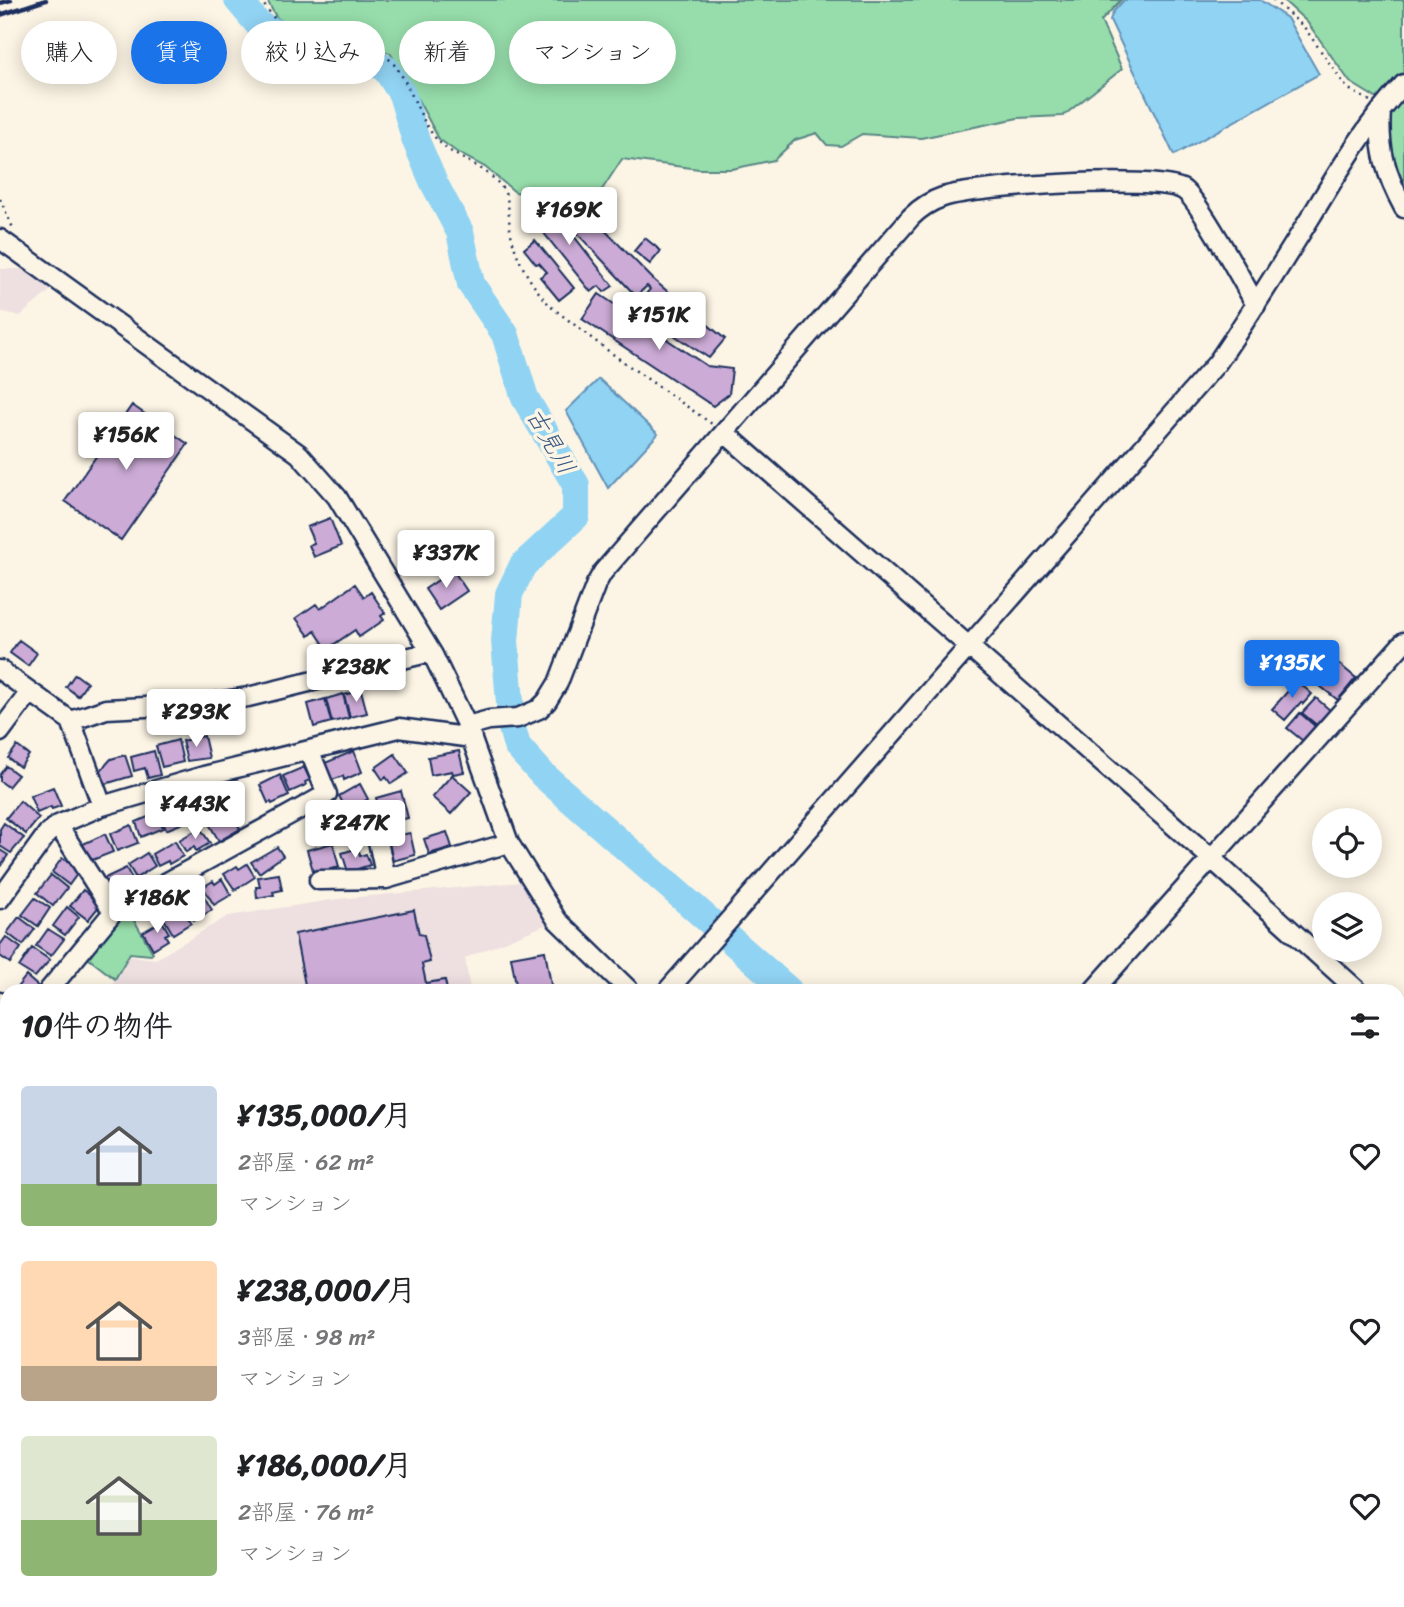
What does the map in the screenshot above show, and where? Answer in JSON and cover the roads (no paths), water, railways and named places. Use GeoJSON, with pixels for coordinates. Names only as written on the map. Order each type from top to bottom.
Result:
{"type":"FeatureCollection","features":[{"type":"Feature","properties":{"kind":"street"},"geometry":{"type":"LineString","coordinates":[[673,984],[1217,363],[1256,306],[1348,156],[1382,107],[1404,84]]}},
{"type":"Feature","properties":{"kind":"street"},"geometry":{"type":"LineString","coordinates":[[1382,107],[1379,132],[1383,162],[1404,208]]}},
{"type":"Feature","properties":{"kind":"street"},"geometry":{"type":"LineString","coordinates":[[0,900],[47,834],[58,825],[102,806],[204,776],[399,729],[469,732],[499,719],[519,718],[539,709],[553,692],[603,572],[911,217],[942,198],[1005,187],[1127,183],[1181,189],[1197,205],[1256,306]]}},
{"type":"Feature","properties":{"kind":"street"},"geometry":{"type":"LineString","coordinates":[[0,239],[299,454],[337,497],[395,588],[431,652],[469,732],[509,843],[557,920],[623,984]]}},
{"type":"Feature","properties":{"kind":"street"},"geometry":{"type":"LineString","coordinates":[[725,433],[1212,859],[1350,984]]}},
{"type":"Feature","properties":{"kind":"street"},"geometry":{"type":"LineString","coordinates":[[1099,984],[1404,642]]}},
{"type":"Feature","properties":{"kind":"street"},"geometry":{"type":"LineString","coordinates":[[71,721],[106,709],[205,704],[248,697],[431,652]]}},
{"type":"Feature","properties":{"kind":"street"},"geometry":{"type":"LineString","coordinates":[[0,670],[71,721],[102,806]]}},
{"type":"Feature","properties":{"kind":"street"},"geometry":{"type":"LineString","coordinates":[[0,732],[30,692]]}},
{"type":"Feature","properties":{"kind":"street"},"geometry":{"type":"LineString","coordinates":[[55,984],[113,912],[327,794],[310,752]]}},
{"type":"Feature","properties":{"kind":"street"},"geometry":{"type":"LineString","coordinates":[[58,825],[113,912]]}},
{"type":"Feature","properties":{"kind":"street"},"geometry":{"type":"LineString","coordinates":[[374,827],[386,879]]}},
{"type":"Feature","properties":{"kind":"street"},"geometry":{"type":"LineString","coordinates":[[319,880],[386,879],[509,843]]}},
{"type":"Feature","properties":{"kind":"water"},"geometry":{"type":"Polygon","coordinates":[[[1124,0],[1260,0],[1287,18],[1319,74],[1174,155],[1110,20],[1113,12],[1124,0]]]}},
{"type":"Feature","properties":{"kind":"water"},"geometry":{"type":"Polygon","coordinates":[[[599,379],[658,434],[608,488],[566,411],[599,379]]]}},
{"type":"Feature","properties":{"kind":"waterway","name":"古見川"},"geometry":{"type":"LineString","coordinates":[[238,0],[259,25],[284,36],[364,57],[386,69],[402,94],[416,141],[460,232],[471,284],[505,334],[525,398],[576,485],[576,516],[523,565],[509,594],[505,641],[512,728],[517,746],[543,775],[781,984]]}},
{"type":"Feature","properties":{"kind":"railway"},"geometry":{"type":"LineString","coordinates":[[0,3],[11,0]]}},
{"type":"Feature","properties":{"kind":"railway"},"geometry":{"type":"LineString","coordinates":[[0,15],[46,0]]}}]}
